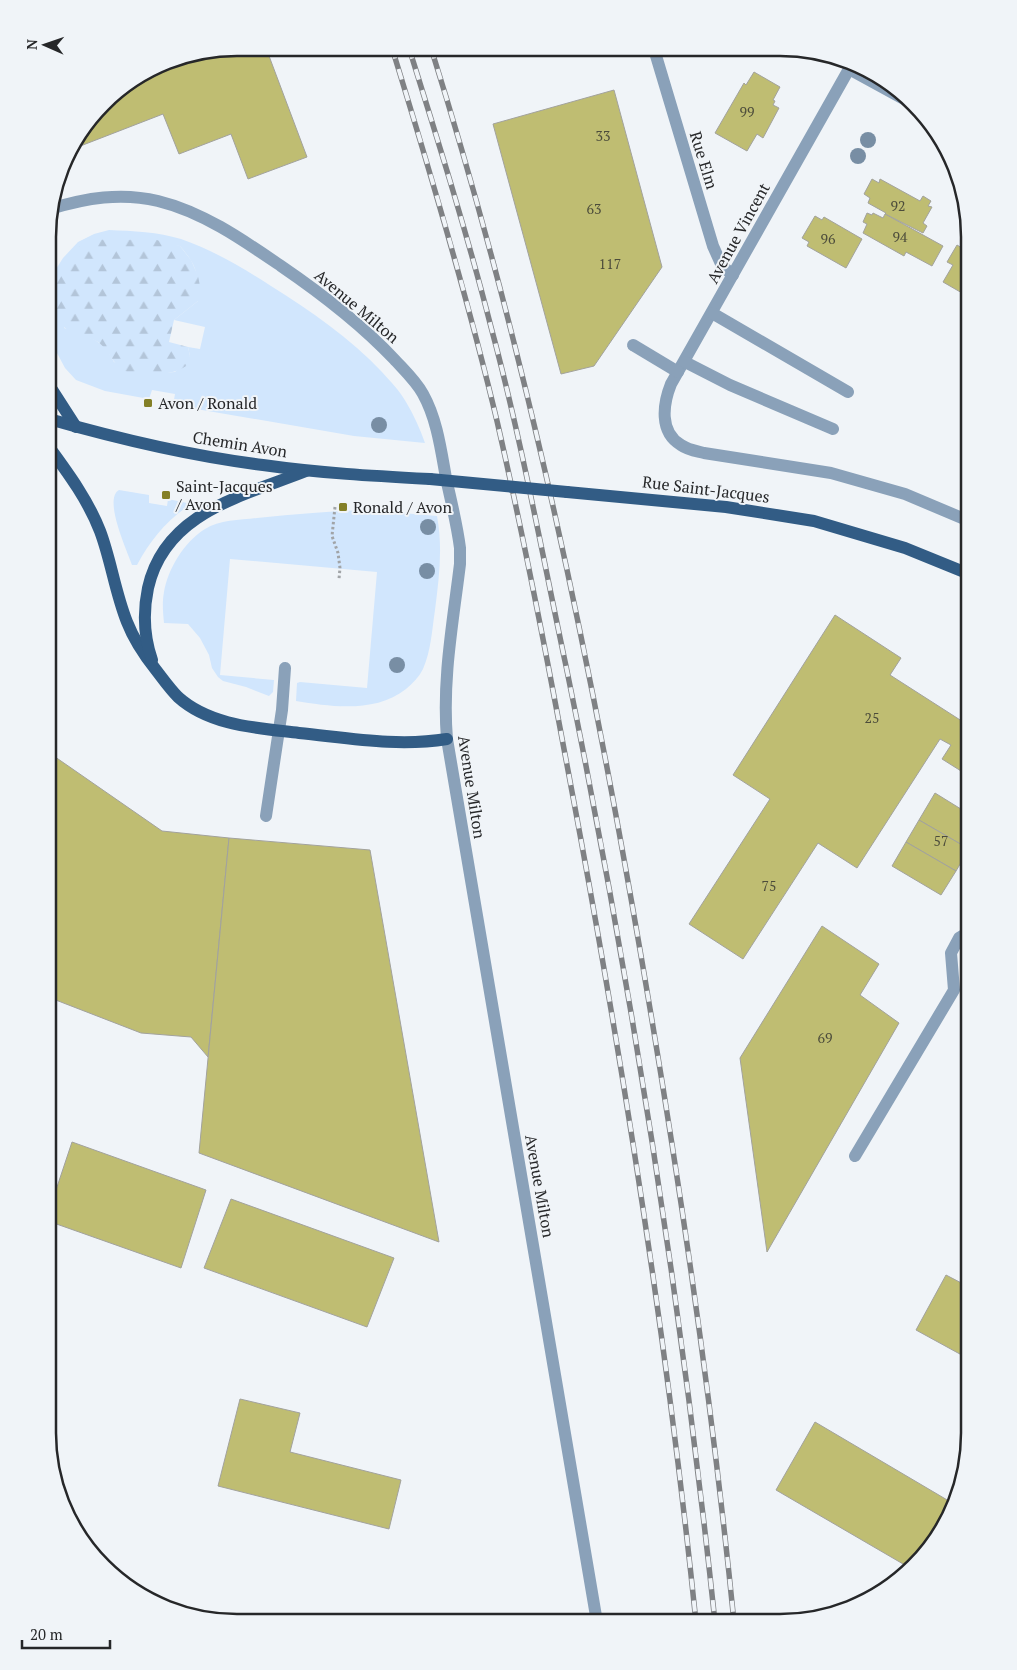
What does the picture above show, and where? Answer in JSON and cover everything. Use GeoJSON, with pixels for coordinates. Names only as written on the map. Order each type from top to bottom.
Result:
{"type":"FeatureCollection","features":[{"type":"Feature","properties":{"kind":"main road"},"geometry":{"type":"LineString","coordinates":[[56,396],[76,427]]}},
{"type":"Feature","properties":{"kind":"main road","name":"Chemin Avon"},"geometry":{"type":"LineString","coordinates":[[56,421],[196,454],[263,465],[430,479]]}},
{"type":"Feature","properties":{"kind":"main road"},"geometry":{"type":"LineString","coordinates":[[56,457],[90,508],[100,531],[126,621],[141,650],[177,696],[189,706],[206,715],[242,725],[278,730],[400,744],[446,739]]}},
{"type":"Feature","properties":{"kind":"main road"},"geometry":{"type":"LineString","coordinates":[[156,669],[149,651],[145,614],[150,579],[157,560],[167,545],[185,526],[207,511],[308,470]]}},
{"type":"Feature","properties":{"kind":"main road","name":"Rue Saint-Jacques"},"geometry":{"type":"LineString","coordinates":[[430,479],[726,507],[814,521],[905,548],[961,571]]}},
{"type":"Feature","properties":{"kind":"street","name":"Rue Elm"},"geometry":{"type":"LineString","coordinates":[[656,56],[713,246],[722,266],[733,275]]}},
{"type":"Feature","properties":{"kind":"street","name":"Avenue Vincent"},"geometry":{"type":"LineString","coordinates":[[665,422],[666,397],[849,70]]}},
{"type":"Feature","properties":{"kind":"street","name":"Avenue Milton"},"geometry":{"type":"LineString","coordinates":[[59,207],[93,198],[129,196],[158,201],[191,212],[244,241],[328,299],[367,332],[414,381],[422,393],[434,420],[460,548],[460,564],[446,682],[446,739],[596,1614]]}},
{"type":"Feature","properties":{"kind":"street"},"geometry":{"type":"LineString","coordinates":[[712,313],[848,392]]}},
{"type":"Feature","properties":{"kind":"street"},"geometry":{"type":"LineString","coordinates":[[633,345],[833,429]]}},
{"type":"Feature","properties":{"kind":"street","name":"Rue Saint-Jacques"},"geometry":{"type":"LineString","coordinates":[[665,422],[672,438],[687,449],[831,473],[904,494],[961,518]]}},
{"type":"Feature","properties":{"kind":"street"},"geometry":{"type":"LineString","coordinates":[[266,816],[285,668]]}},
{"type":"Feature","properties":{"kind":"street"},"geometry":{"type":"LineString","coordinates":[[856,1156],[954,990],[951,953],[961,937]]}},
{"type":"Feature","properties":{"kind":"path"},"geometry":{"type":"LineString","coordinates":[[335,508],[332,536],[338,554],[340,579]]}},
{"type":"Feature","properties":{"kind":"green space"},"geometry":{"type":"Polygon","coordinates":[[[109,230],[154,233],[193,243],[239,266],[301,305],[330,326],[370,360],[404,398],[425,443],[354,436],[173,405],[175,394],[152,390],[149,399],[105,391],[76,380],[65,368],[56,351],[56,269],[63,258],[78,242],[94,234],[109,230]],[[93,240],[64,328],[95,340],[106,348],[114,362],[147,374],[175,372],[190,356],[188,347],[200,349],[205,327],[174,320],[198,301],[196,271],[180,246],[93,240]]]}},
{"type":"Feature","properties":{"kind":"green space"},"geometry":{"type":"Polygon","coordinates":[[[149,238],[180,246],[191,260],[198,276],[201,291],[198,301],[174,320],[169,342],[188,347],[190,356],[186,366],[178,370],[157,374],[127,372],[116,364],[98,342],[67,330],[56,316],[56,277],[70,254],[92,240],[149,238]]]}},
{"type":"Feature","properties":{"kind":"green space"},"geometry":{"type":"Polygon","coordinates":[[[119,490],[149,495],[149,503],[167,506],[168,499],[187,503],[188,506],[159,532],[137,565],[132,565],[121,537],[115,514],[115,495],[119,490]]]}},
{"type":"Feature","properties":{"kind":"green space"},"geometry":{"type":"Polygon","coordinates":[[[368,510],[437,516],[439,528],[439,575],[428,655],[418,677],[406,689],[394,697],[368,705],[353,706],[324,705],[296,701],[297,683],[300,682],[367,688],[377,572],[230,559],[220,675],[274,680],[273,692],[269,696],[223,681],[212,668],[209,655],[200,638],[188,624],[164,623],[163,596],[169,574],[178,557],[190,541],[205,529],[223,522],[237,520],[368,510]]]}},
{"type":"Feature","properties":{"kind":"building"},"geometry":{"type":"Polygon","coordinates":[[[237,56],[269,56],[307,157],[248,179],[231,134],[179,154],[163,114],[81,146],[109,109],[127,94],[157,75],[190,62],[237,56]]]}},
{"type":"Feature","properties":{"kind":"building"},"geometry":{"type":"Polygon","coordinates":[[[754,72],[780,87],[773,100],[775,101],[773,105],[779,108],[763,138],[757,134],[747,151],[715,133],[744,83],[746,85],[754,72]]]}},
{"type":"Feature","properties":{"kind":"building"},"geometry":{"type":"Polygon","coordinates":[[[614,90],[662,267],[594,366],[561,374],[493,124],[614,90]]]}},
{"type":"Feature","properties":{"kind":"building"},"geometry":{"type":"Polygon","coordinates":[[[872,179],[879,183],[880,179],[920,201],[923,196],[931,201],[928,206],[932,207],[923,223],[927,226],[923,233],[885,214],[868,203],[870,198],[864,194],[872,179]]]}},
{"type":"Feature","properties":{"kind":"building"},"geometry":{"type":"Polygon","coordinates":[[[867,213],[872,215],[873,213],[883,218],[885,214],[943,246],[932,266],[906,252],[904,256],[863,233],[867,224],[863,222],[867,213]]]}},
{"type":"Feature","properties":{"kind":"building"},"geometry":{"type":"Polygon","coordinates":[[[815,216],[822,220],[824,217],[862,239],[846,268],[807,246],[809,242],[802,238],[815,216]]]}},
{"type":"Feature","properties":{"kind":"building"},"geometry":{"type":"Polygon","coordinates":[[[957,245],[961,247],[961,292],[943,282],[953,265],[947,262],[957,245]]]}},
{"type":"Feature","properties":{"kind":"building"},"geometry":{"type":"Polygon","coordinates":[[[835,615],[901,658],[890,675],[961,721],[961,771],[942,759],[951,745],[940,739],[857,868],[818,843],[743,959],[689,924],[770,799],[733,775],[835,615]]]}},
{"type":"Feature","properties":{"kind":"building"},"geometry":{"type":"Polygon","coordinates":[[[56,758],[162,831],[229,838],[208,1057],[191,1037],[141,1033],[56,1000],[56,758]]]}},
{"type":"Feature","properties":{"kind":"building"},"geometry":{"type":"Polygon","coordinates":[[[935,793],[961,809],[961,844],[919,820],[935,793]]]}},
{"type":"Feature","properties":{"kind":"building"},"geometry":{"type":"Polygon","coordinates":[[[919,820],[961,844],[961,863],[956,871],[906,842],[919,820]]]}},
{"type":"Feature","properties":{"kind":"building"},"geometry":{"type":"Polygon","coordinates":[[[229,838],[370,850],[439,1242],[199,1153],[229,838]]]}},
{"type":"Feature","properties":{"kind":"building"},"geometry":{"type":"Polygon","coordinates":[[[906,842],[956,871],[941,895],[892,866],[906,842]]]}},
{"type":"Feature","properties":{"kind":"building"},"geometry":{"type":"Polygon","coordinates":[[[822,926],[879,964],[860,995],[899,1023],[767,1252],[740,1058],[822,926]]]}},
{"type":"Feature","properties":{"kind":"building"},"geometry":{"type":"Polygon","coordinates":[[[72,1142],[206,1190],[181,1268],[56,1224],[56,1190],[72,1142]]]}},
{"type":"Feature","properties":{"kind":"building"},"geometry":{"type":"Polygon","coordinates":[[[231,1199],[394,1258],[367,1327],[204,1268],[231,1199]]]}},
{"type":"Feature","properties":{"kind":"building"},"geometry":{"type":"Polygon","coordinates":[[[946,1275],[961,1283],[961,1355],[916,1330],[946,1275]]]}},
{"type":"Feature","properties":{"kind":"building"},"geometry":{"type":"Polygon","coordinates":[[[240,1399],[300,1413],[290,1452],[401,1480],[389,1529],[218,1486],[240,1399]]]}},
{"type":"Feature","properties":{"kind":"building"},"geometry":{"type":"Polygon","coordinates":[[[815,1422],[948,1500],[937,1523],[916,1552],[904,1565],[776,1490],[815,1422]]]}},
{"type":"Feature","properties":{"kind":"railway"},"geometry":{"type":"LineString","coordinates":[[394,56],[448,233],[497,421],[520,525],[551,683],[599,938],[631,1133],[660,1328],[695,1614]]}},
{"type":"Feature","properties":{"kind":"railway"},"geometry":{"type":"LineString","coordinates":[[411,56],[462,222],[502,369],[531,496],[590,785],[633,1023],[670,1262],[687,1382],[714,1614]]}},
{"type":"Feature","properties":{"kind":"railway"},"geometry":{"type":"LineString","coordinates":[[433,56],[463,153],[520,366],[569,580],[612,796],[647,993],[690,1262],[714,1442],[733,1614]]}},
{"type":"Feature","properties":{"kind":"place","name":"Avon / Ronald"},"geometry":{"type":"Point","coordinates":[148,403]}},
{"type":"Feature","properties":{"kind":"place","name":"Saint-Jacques / Avon"},"geometry":{"type":"Point","coordinates":[166,495]}},
{"type":"Feature","properties":{"kind":"place","name":"Ronald / Avon"},"geometry":{"type":"Point","coordinates":[343,507]}}]}
